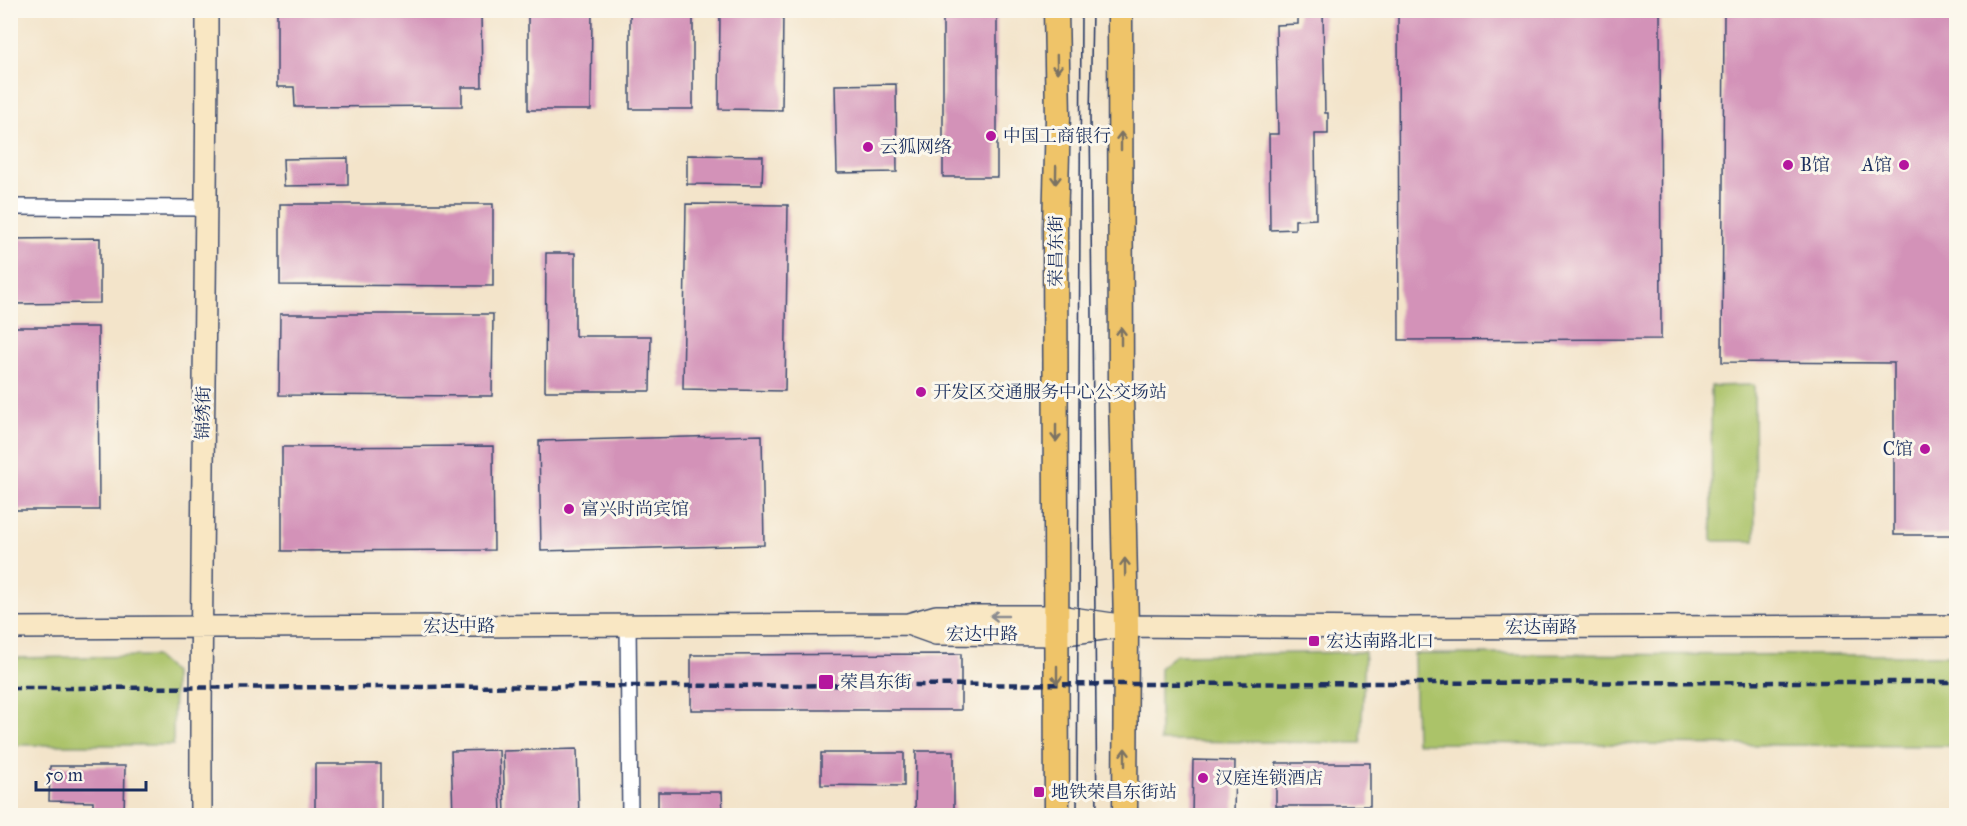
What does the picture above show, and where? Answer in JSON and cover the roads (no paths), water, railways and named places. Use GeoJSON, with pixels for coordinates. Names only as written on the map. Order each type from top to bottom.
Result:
{"type":"FeatureCollection","features":[{"type":"Feature","properties":{"kind":"main road","name":"荣昌东街"},"geometry":{"type":"LineString","coordinates":[[1056,10],[1057,816]]}},
{"type":"Feature","properties":{"kind":"main road"},"geometry":{"type":"LineString","coordinates":[[1120,10],[1121,383],[1126,626],[1125,816]]}},
{"type":"Feature","properties":{"kind":"street","name":"锦绣街"},"geometry":{"type":"LineString","coordinates":[[201,816],[200,628],[207,10]]}},
{"type":"Feature","properties":{"kind":"street"},"geometry":{"type":"LineString","coordinates":[[10,207],[206,208]]}},
{"type":"Feature","properties":{"kind":"street","name":"宏达中路"},"geometry":{"type":"LineString","coordinates":[[10,628],[908,624],[936,615],[1058,625],[1126,626]]}},
{"type":"Feature","properties":{"kind":"street"},"geometry":{"type":"LineString","coordinates":[[628,625],[630,816]]}},
{"type":"Feature","properties":{"kind":"street","name":"宏达南路"},"geometry":{"type":"LineString","coordinates":[[1126,626],[1431,628],[1956,626]]}},
{"type":"Feature","properties":{"kind":"tram line"},"geometry":{"type":"LineString","coordinates":[[1077,816],[1081,10]]}},
{"type":"Feature","properties":{"kind":"tram line"},"geometry":{"type":"LineString","coordinates":[[1092,10],[1090,117],[1097,816]]}},
{"type":"Feature","properties":{"kind":"railway"},"geometry":{"type":"LineString","coordinates":[[10,688],[1956,682]]}},
{"type":"Feature","properties":{"kind":"place","name":"中国工商银行"},"geometry":{"type":"Point","coordinates":[991,136]}},
{"type":"Feature","properties":{"kind":"place","name":"云狐网络"},"geometry":{"type":"Point","coordinates":[868,147]}},
{"type":"Feature","properties":{"kind":"place","name":"B馆"},"geometry":{"type":"Point","coordinates":[1788,165]}},
{"type":"Feature","properties":{"kind":"place","name":"A馆"},"geometry":{"type":"Point","coordinates":[1904,165]}},
{"type":"Feature","properties":{"kind":"place","name":"开发区交通服务中心公交场站"},"geometry":{"type":"Point","coordinates":[921,392]}},
{"type":"Feature","properties":{"kind":"place","name":"C馆"},"geometry":{"type":"Point","coordinates":[1925,449]}},
{"type":"Feature","properties":{"kind":"place","name":"富兴时尚宾馆"},"geometry":{"type":"Point","coordinates":[569,509]}},
{"type":"Feature","properties":{"kind":"place","name":"宏达南路北口"},"geometry":{"type":"Point","coordinates":[1314,641]}},
{"type":"Feature","properties":{"kind":"place","name":"荣昌东街"},"geometry":{"type":"Point","coordinates":[826,682]}},
{"type":"Feature","properties":{"kind":"place","name":"汉庭连锁酒店"},"geometry":{"type":"Point","coordinates":[1203,778]}},
{"type":"Feature","properties":{"kind":"place","name":"地铁荣昌东街站"},"geometry":{"type":"Point","coordinates":[1039,792]}}]}
